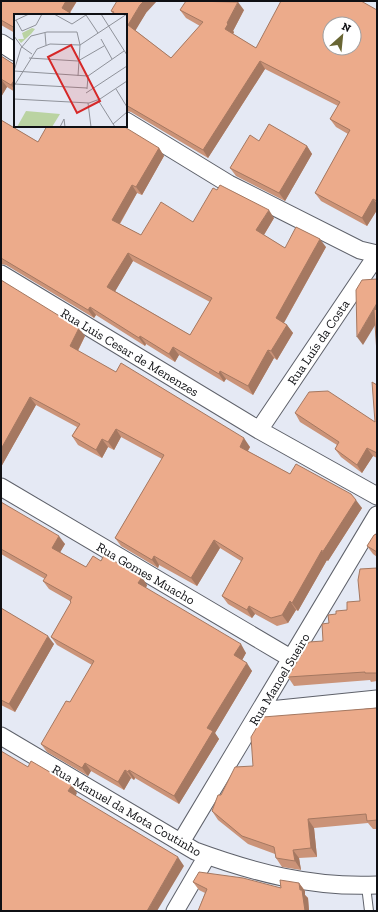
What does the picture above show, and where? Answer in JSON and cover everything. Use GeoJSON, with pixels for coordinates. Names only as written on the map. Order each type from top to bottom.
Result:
{"type":"FeatureCollection","features":[{"type":"Feature","properties":{"kind":"street"},"geometry":{"type":"LineString","coordinates":[[1,43],[14,51]]}},
{"type":"Feature","properties":{"kind":"street"},"geometry":{"type":"LineString","coordinates":[[127,122],[229,184],[360,250],[377,254]]}},
{"type":"Feature","properties":{"kind":"street","name":"Rua Luís da Costa"},"geometry":{"type":"LineString","coordinates":[[259,430],[377,254]]}},
{"type":"Feature","properties":{"kind":"street","name":"Rua Luis Cesar de Menenzes"},"geometry":{"type":"LineString","coordinates":[[1,274],[259,430],[377,496]]}},
{"type":"Feature","properties":{"kind":"street","name":"Rua Gomes Muacho"},"geometry":{"type":"LineString","coordinates":[[1,487],[292,659]]}},
{"type":"Feature","properties":{"kind":"street","name":"Rua Manoel Sueiro"},"geometry":{"type":"LineString","coordinates":[[181,842],[377,515]]}},
{"type":"Feature","properties":{"kind":"street"},"geometry":{"type":"LineString","coordinates":[[260,711],[377,699]]}},
{"type":"Feature","properties":{"kind":"street","name":"Rua Manuel da Mota Coutinho"},"geometry":{"type":"LineString","coordinates":[[1,736],[195,851],[207,856],[225,863],[275,876],[324,885],[372,886]]}},
{"type":"Feature","properties":{"kind":"street"},"geometry":{"type":"LineString","coordinates":[[175,911],[207,856]]}},
{"type":"Feature","properties":{"kind":"lane"},"geometry":{"type":"LineString","coordinates":[[369,911],[372,886]]}},
{"type":"Feature","properties":{"kind":"building"},"geometry":{"type":"Polygon","coordinates":[[[1,1],[66,1],[62,8],[72,14],[14,14],[14,27],[1,20],[1,1]]]}},
{"type":"Feature","properties":{"kind":"building"},"geometry":{"type":"Polygon","coordinates":[[[117,1],[144,1],[128,25],[171,58],[203,22],[180,10],[186,1],[238,2],[225,29],[256,48],[281,1],[361,1],[377,10],[377,201],[373,199],[362,218],[315,193],[350,130],[330,119],[340,102],[260,61],[203,150],[127,106],[127,14],[113,14],[114,12],[111,11],[117,1]]]}},
{"type":"Feature","properties":{"kind":"building"},"geometry":{"type":"Polygon","coordinates":[[[1,56],[14,64],[14,80],[11,85],[1,79],[1,56]]]}},
{"type":"Feature","properties":{"kind":"building"},"geometry":{"type":"Polygon","coordinates":[[[1,120],[38,142],[46,127],[125,127],[159,148],[136,187],[132,185],[112,220],[141,235],[161,202],[193,222],[213,188],[217,190],[220,185],[269,210],[256,230],[285,248],[296,227],[320,239],[276,318],[287,325],[271,351],[268,350],[248,386],[220,371],[219,374],[173,347],[169,354],[140,336],[139,338],[90,307],[88,310],[1,258],[1,120]],[[128,253],[107,287],[190,335],[212,298],[128,253]]]}},
{"type":"Feature","properties":{"kind":"building"},"geometry":{"type":"Polygon","coordinates":[[[269,124],[307,146],[279,193],[230,168],[250,135],[259,141],[269,124]]]}},
{"type":"Feature","properties":{"kind":"building"},"geometry":{"type":"Polygon","coordinates":[[[377,279],[377,303],[357,337],[356,290],[362,280],[377,279]]]}},
{"type":"Feature","properties":{"kind":"building"},"geometry":{"type":"Polygon","coordinates":[[[1,280],[79,328],[70,346],[116,372],[121,363],[244,438],[240,447],[290,474],[296,464],[351,494],[356,500],[322,553],[322,550],[292,603],[290,601],[282,615],[271,618],[249,606],[247,610],[222,596],[243,558],[214,540],[191,578],[154,556],[152,560],[115,538],[164,455],[116,429],[108,442],[102,439],[96,450],[72,436],[80,424],[30,397],[1,449],[1,280]]]}},
{"type":"Feature","properties":{"kind":"building"},"geometry":{"type":"Polygon","coordinates":[[[377,309],[377,353],[374,310],[377,309]]]}},
{"type":"Feature","properties":{"kind":"building"},"geometry":{"type":"Polygon","coordinates":[[[372,382],[377,385],[377,453],[367,448],[357,465],[335,449],[339,442],[295,413],[309,392],[328,391],[375,422],[372,382]]]}},
{"type":"Feature","properties":{"kind":"building"},"geometry":{"type":"Polygon","coordinates":[[[1,502],[59,536],[52,548],[86,567],[93,556],[101,561],[104,555],[142,577],[138,583],[241,644],[234,655],[247,663],[207,728],[213,731],[174,796],[129,770],[128,772],[125,770],[118,782],[85,763],[82,768],[41,744],[66,701],[70,702],[94,661],[51,637],[71,602],[72,597],[43,581],[47,575],[1,549],[1,502]]]}},
{"type":"Feature","properties":{"kind":"building"},"geometry":{"type":"Polygon","coordinates":[[[377,534],[377,552],[367,546],[374,535],[377,534]]]}},
{"type":"Feature","properties":{"kind":"building"},"geometry":{"type":"Polygon","coordinates":[[[377,568],[377,673],[365,672],[288,677],[309,642],[323,641],[322,624],[329,623],[328,615],[336,614],[336,611],[347,610],[347,602],[360,601],[358,580],[360,569],[377,568]]]}},
{"type":"Feature","properties":{"kind":"building"},"geometry":{"type":"Polygon","coordinates":[[[1,608],[48,636],[9,704],[1,700],[1,608]]]}},
{"type":"Feature","properties":{"kind":"building"},"geometry":{"type":"Polygon","coordinates":[[[377,708],[377,820],[367,821],[366,814],[308,819],[311,848],[293,850],[295,861],[276,858],[274,847],[242,836],[212,811],[218,795],[221,795],[235,767],[253,766],[251,737],[263,717],[377,708]]]}},
{"type":"Feature","properties":{"kind":"building"},"geometry":{"type":"Polygon","coordinates":[[[1,751],[28,767],[31,761],[72,785],[68,791],[178,857],[147,911],[1,911],[1,751]]]}},
{"type":"Feature","properties":{"kind":"building"},"geometry":{"type":"Polygon","coordinates":[[[199,872],[243,878],[281,888],[280,880],[299,883],[300,890],[302,890],[305,911],[198,911],[207,889],[193,882],[199,872]]]}}]}
